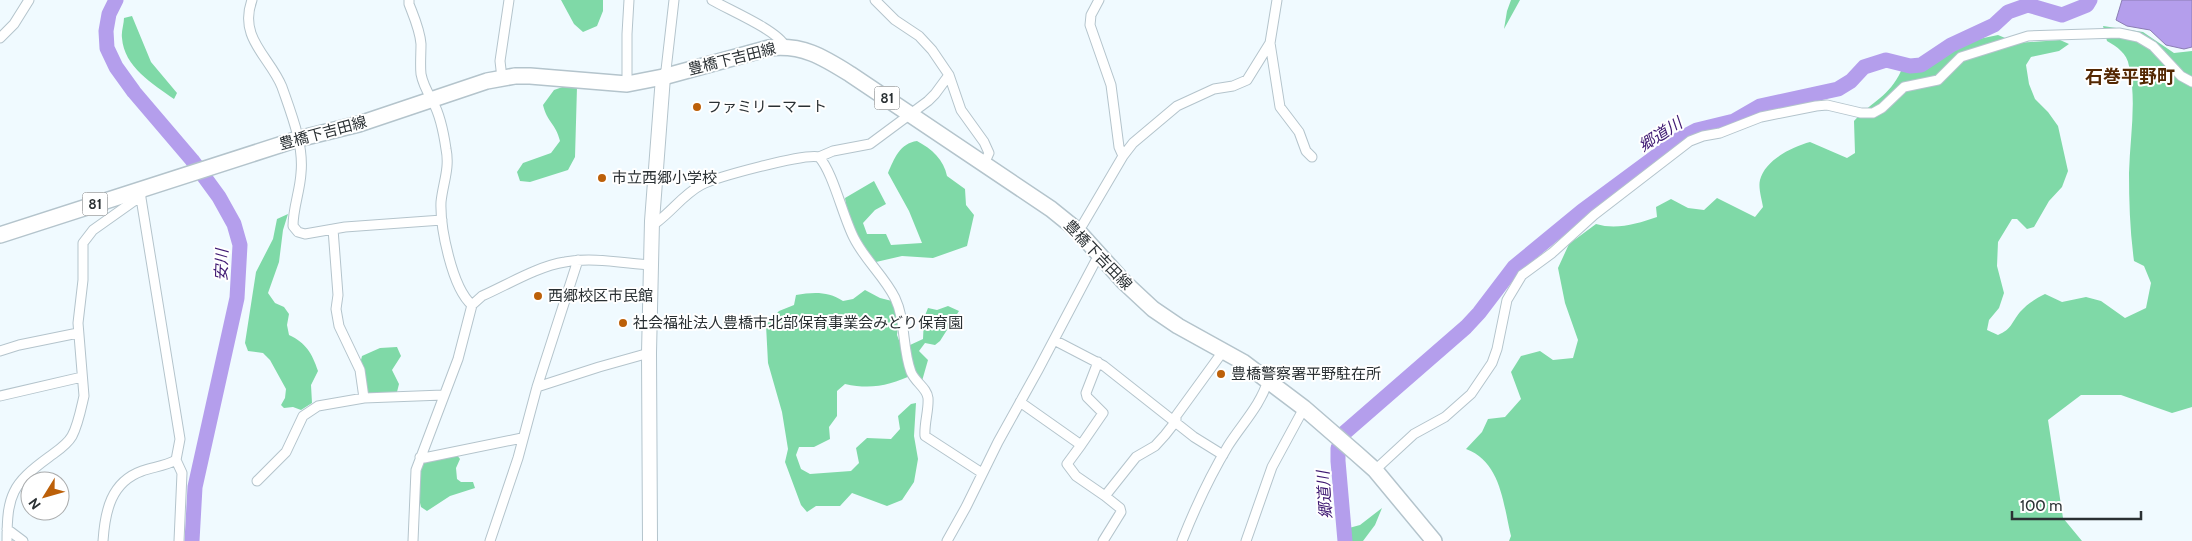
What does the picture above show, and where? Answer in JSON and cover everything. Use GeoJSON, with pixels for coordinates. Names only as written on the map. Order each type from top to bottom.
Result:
{"type":"FeatureCollection","features":[{"type":"Feature","properties":{"kind":"main road","name":"豊橋下吉田線"},"geometry":{"type":"LineString","coordinates":[[0,235],[141,193],[190,173],[298,138],[359,124],[486,81],[530,76],[627,84],[663,77],[740,55],[785,46],[807,51],[826,59],[1051,209],[1077,230],[1124,282],[1153,309],[1178,326],[1224,350],[1268,380],[1304,408],[1375,470],[1430,540]]}},
{"type":"Feature","properties":{"kind":"street"},"geometry":{"type":"LineString","coordinates":[[0,38],[14,24],[29,0]]}},
{"type":"Feature","properties":{"kind":"street"},"geometry":{"type":"LineString","coordinates":[[252,0],[248,16],[252,37],[281,85],[298,138],[302,172],[293,226],[298,232],[305,234],[333,229],[442,220]]}},
{"type":"Feature","properties":{"kind":"street"},"geometry":{"type":"LineString","coordinates":[[409,0],[408,4],[418,28],[421,43],[421,74],[428,96],[432,100],[447,150],[448,170],[443,186],[442,220],[452,267],[462,292],[472,305]]}},
{"type":"Feature","properties":{"kind":"street"},"geometry":{"type":"LineString","coordinates":[[502,78],[500,61],[509,0]]}},
{"type":"Feature","properties":{"kind":"street"},"geometry":{"type":"LineString","coordinates":[[627,84],[627,34],[630,0]]}},
{"type":"Feature","properties":{"kind":"street"},"geometry":{"type":"LineString","coordinates":[[650,541],[649,353],[652,221],[663,77],[666,70],[674,0]]}},
{"type":"Feature","properties":{"kind":"street"},"geometry":{"type":"LineString","coordinates":[[712,0],[756,23],[783,41],[785,46]]}},
{"type":"Feature","properties":{"kind":"street"},"geometry":{"type":"LineString","coordinates":[[875,0],[895,20],[925,41],[949,75],[961,110],[984,142],[989,153],[984,164]]}},
{"type":"Feature","properties":{"kind":"street"},"geometry":{"type":"LineString","coordinates":[[1098,0],[1091,15],[1090,26],[1111,85],[1118,147],[1123,156]]}},
{"type":"Feature","properties":{"kind":"street"},"geometry":{"type":"LineString","coordinates":[[1276,0],[1270,43],[1280,107],[1299,132],[1306,151],[1312,157]]}},
{"type":"Feature","properties":{"kind":"street"},"geometry":{"type":"LineString","coordinates":[[1375,470],[1414,434],[1450,413],[1471,394],[1492,363],[1498,349],[1506,300],[1522,276],[1552,253],[1594,215],[1690,141],[1703,136],[1720,134],[1762,117],[1816,106],[1827,105],[1861,113],[1873,113],[1882,108],[1904,87],[1938,80],[1961,57],[2028,36],[2119,32],[2138,37],[2153,46],[2181,76],[2192,82]]}},
{"type":"Feature","properties":{"kind":"street"},"geometry":{"type":"LineString","coordinates":[[1077,230],[1083,224],[1123,156],[1133,143],[1177,106],[1214,89],[1233,86],[1247,80],[1270,43]]}},
{"type":"Feature","properties":{"kind":"street"},"geometry":{"type":"LineString","coordinates":[[819,158],[833,151],[870,144],[936,94],[949,75]]}},
{"type":"Feature","properties":{"kind":"street"},"geometry":{"type":"LineString","coordinates":[[652,221],[657,222],[688,194],[702,185],[719,178],[798,157],[813,155],[819,158],[827,170],[854,238],[882,278],[894,298],[900,313],[906,355],[912,374],[925,390],[928,398],[924,424],[925,436],[982,474]]}},
{"type":"Feature","properties":{"kind":"street"},"geometry":{"type":"LineString","coordinates":[[8,541],[4,518],[17,484],[27,472],[65,445],[72,436],[84,396],[78,333],[83,280],[83,243],[93,230],[141,193],[179,422],[180,439],[176,460],[182,473],[179,541]]}},
{"type":"Feature","properties":{"kind":"street"},"geometry":{"type":"LineString","coordinates":[[333,229],[338,294],[336,309],[339,326],[360,370],[364,398]]}},
{"type":"Feature","properties":{"kind":"street"},"geometry":{"type":"LineString","coordinates":[[947,541],[1020,402],[1096,262],[1101,257]]}},
{"type":"Feature","properties":{"kind":"street"},"geometry":{"type":"LineString","coordinates":[[413,541],[414,485],[420,457],[458,359],[472,305],[482,296],[550,266],[578,260],[651,265]]}},
{"type":"Feature","properties":{"kind":"street"},"geometry":{"type":"LineString","coordinates":[[490,541],[518,458],[537,387],[578,260]]}},
{"type":"Feature","properties":{"kind":"street"},"geometry":{"type":"LineString","coordinates":[[0,351],[19,345],[78,333]]}},
{"type":"Feature","properties":{"kind":"street"},"geometry":{"type":"LineString","coordinates":[[1054,340],[1098,362],[1194,437],[1223,455]]}},
{"type":"Feature","properties":{"kind":"street"},"geometry":{"type":"LineString","coordinates":[[1105,496],[1136,456],[1155,446],[1176,422],[1176,416],[1224,350]]}},
{"type":"Feature","properties":{"kind":"street"},"geometry":{"type":"LineString","coordinates":[[537,387],[649,353]]}},
{"type":"Feature","properties":{"kind":"street"},"geometry":{"type":"LineString","coordinates":[[1098,362],[1086,393],[1087,397],[1103,414],[1067,464],[1076,476],[1105,496],[1120,508],[1122,512],[1103,541]]}},
{"type":"Feature","properties":{"kind":"street"},"geometry":{"type":"LineString","coordinates":[[0,396],[82,376]]}},
{"type":"Feature","properties":{"kind":"street"},"geometry":{"type":"LineString","coordinates":[[1182,541],[1197,506],[1223,455],[1242,424],[1257,405],[1268,380]]}},
{"type":"Feature","properties":{"kind":"street"},"geometry":{"type":"LineString","coordinates":[[257,481],[286,452],[303,416],[318,406],[364,398],[443,395]]}},
{"type":"Feature","properties":{"kind":"street"},"geometry":{"type":"LineString","coordinates":[[1020,402],[1081,444]]}},
{"type":"Feature","properties":{"kind":"street"},"geometry":{"type":"LineString","coordinates":[[1246,541],[1272,467],[1304,408]]}},
{"type":"Feature","properties":{"kind":"street"},"geometry":{"type":"LineString","coordinates":[[420,457],[424,458],[522,438]]}},
{"type":"Feature","properties":{"kind":"street"},"geometry":{"type":"LineString","coordinates":[[103,541],[110,504],[115,489],[121,482],[130,476],[176,460]]}},
{"type":"Feature","properties":{"kind":"street"},"geometry":{"type":"LineString","coordinates":[[7,529],[23,541]]}},
{"type":"Feature","properties":{"kind":"green space"},"geometry":{"type":"Polygon","coordinates":[[[561,0],[603,0],[603,11],[597,26],[583,32],[574,24],[561,0]]]}},
{"type":"Feature","properties":{"kind":"green space"},"geometry":{"type":"Polygon","coordinates":[[[1511,0],[1520,0],[1504,29],[1507,11],[1511,0]]]}},
{"type":"Feature","properties":{"kind":"green space"},"geometry":{"type":"Polygon","coordinates":[[[132,16],[151,62],[177,93],[174,99],[141,74],[128,58],[124,48],[122,33],[124,18],[132,16]]]}},
{"type":"Feature","properties":{"kind":"green space"},"geometry":{"type":"Polygon","coordinates":[[[2103,26],[2143,32],[2174,53],[2192,51],[2192,407],[2172,413],[2121,395],[2081,395],[2048,420],[2063,518],[2082,541],[1509,541],[1511,536],[1506,510],[1494,474],[1487,463],[1478,455],[1466,449],[1482,432],[1488,419],[1505,417],[1521,399],[1511,372],[1521,356],[1540,351],[1553,360],[1573,358],[1578,340],[1565,303],[1558,268],[1569,244],[1596,224],[1619,226],[1634,224],[1657,217],[1656,207],[1671,199],[1688,208],[1704,210],[1717,198],[1755,217],[1763,207],[1760,180],[1767,166],[1780,155],[1810,142],[1847,158],[1855,153],[1854,121],[1886,93],[1901,71],[1928,65],[1953,48],[1974,40],[1998,35],[2017,43],[2060,40],[2069,44],[2059,51],[2031,57],[2026,65],[2029,84],[2035,99],[2058,126],[2068,171],[2062,187],[2049,201],[2034,227],[2027,229],[2017,219],[2012,219],[1998,242],[1997,266],[2004,293],[1999,308],[1989,320],[1987,330],[1998,335],[2003,333],[2025,307],[2045,294],[2062,302],[2086,297],[2101,301],[2125,318],[2146,308],[2151,283],[2144,266],[2134,261],[2131,228],[2129,173],[2133,92],[2128,61],[2118,48],[2107,41],[2103,26]]]}},
{"type":"Feature","properties":{"kind":"green space"},"geometry":{"type":"Polygon","coordinates":[[[571,84],[577,87],[575,157],[568,170],[530,182],[520,181],[517,172],[523,163],[551,153],[560,141],[543,105],[554,90],[571,84]]]}},
{"type":"Feature","properties":{"kind":"green space"},"geometry":{"type":"Polygon","coordinates":[[[917,141],[936,156],[943,165],[947,176],[965,189],[966,205],[974,215],[967,246],[933,258],[902,256],[876,262],[860,240],[852,224],[845,198],[874,181],[886,204],[875,210],[863,223],[867,234],[886,234],[891,245],[922,243],[909,211],[888,173],[895,157],[902,148],[911,142],[917,141]]]}},
{"type":"Feature","properties":{"kind":"green space"},"geometry":{"type":"Polygon","coordinates":[[[288,214],[283,230],[279,262],[268,293],[275,303],[284,307],[289,314],[287,325],[289,335],[300,341],[308,349],[318,371],[311,385],[312,403],[301,410],[293,407],[284,408],[281,405],[285,398],[286,389],[270,360],[263,353],[248,351],[245,343],[256,272],[273,239],[277,219],[288,214]]]}},
{"type":"Feature","properties":{"kind":"green space"},"geometry":{"type":"Polygon","coordinates":[[[865,290],[880,298],[892,301],[899,319],[897,335],[900,343],[910,345],[923,339],[924,318],[928,308],[937,310],[948,306],[959,311],[940,341],[935,345],[925,343],[919,351],[928,360],[922,381],[915,374],[881,385],[864,387],[845,384],[837,391],[837,416],[829,427],[830,439],[814,447],[799,447],[796,455],[801,469],[810,474],[851,471],[859,463],[856,448],[867,438],[891,439],[900,429],[898,416],[911,404],[916,403],[914,436],[918,459],[914,482],[902,500],[887,506],[852,493],[840,506],[816,506],[807,512],[801,505],[785,462],[788,449],[782,412],[768,363],[766,325],[779,311],[794,305],[796,295],[820,293],[832,295],[843,301],[853,299],[865,290]]]}},
{"type":"Feature","properties":{"kind":"green space"},"geometry":{"type":"Polygon","coordinates":[[[397,347],[401,356],[392,370],[399,384],[397,392],[371,395],[367,393],[360,364],[362,356],[380,348],[397,347]]]}},
{"type":"Feature","properties":{"kind":"green space"},"geometry":{"type":"Polygon","coordinates":[[[457,455],[460,459],[456,468],[457,479],[461,482],[473,482],[475,488],[450,496],[427,511],[421,507],[419,496],[419,479],[422,463],[457,455]]]}},
{"type":"Feature","properties":{"kind":"green space"},"geometry":{"type":"Polygon","coordinates":[[[1382,508],[1375,525],[1363,541],[1348,541],[1349,528],[1360,525],[1382,508]]]}},
{"type":"Feature","properties":{"kind":"shaded area"},"geometry":{"type":"Polygon","coordinates":[[[2122,0],[2192,0],[2192,47],[2184,49],[2166,45],[2150,30],[2127,26],[2116,20],[2122,0]]]}},
{"type":"Feature","properties":{"kind":"waterway","name":"安川"},"geometry":{"type":"LineString","coordinates":[[116,0],[109,14],[106,31],[107,48],[116,67],[134,92],[192,160],[219,197],[234,224],[240,245],[237,298],[195,487],[192,541]]}},
{"type":"Feature","properties":{"kind":"waterway","name":"郷道川"},"geometry":{"type":"LineString","coordinates":[[1343,434],[1466,327],[1514,267],[1582,211],[1678,140],[1697,130],[1734,121],[1760,106],[1838,89],[1851,81],[1864,67],[1886,60],[1910,66],[1921,65],[1951,45],[1994,25],[2008,12],[2028,5],[2062,15],[2087,5],[2090,0]]}},
{"type":"Feature","properties":{"kind":"waterway","name":"郷道川"},"geometry":{"type":"LineString","coordinates":[[1338,448],[1345,541]]}},
{"type":"Feature","properties":{"kind":"place","name":"ファミリーマート"},"geometry":{"type":"Point","coordinates":[697,107]}},
{"type":"Feature","properties":{"kind":"place","name":"市立西郷小学校"},"geometry":{"type":"Point","coordinates":[602,178]}},
{"type":"Feature","properties":{"kind":"place","name":"西郷校区市民館"},"geometry":{"type":"Point","coordinates":[538,296]}},
{"type":"Feature","properties":{"kind":"place","name":"社会福祉法人豊橋市北部保育事業会みどり保育園"},"geometry":{"type":"Point","coordinates":[623,323]}},
{"type":"Feature","properties":{"kind":"place","name":"豊橋警察署平野駐在所"},"geometry":{"type":"Point","coordinates":[1221,374]}},
{"type":"Feature","properties":{"kind":"district","name":"石巻平野町"},"geometry":{"type":"Point","coordinates":[2130,77]}}]}
